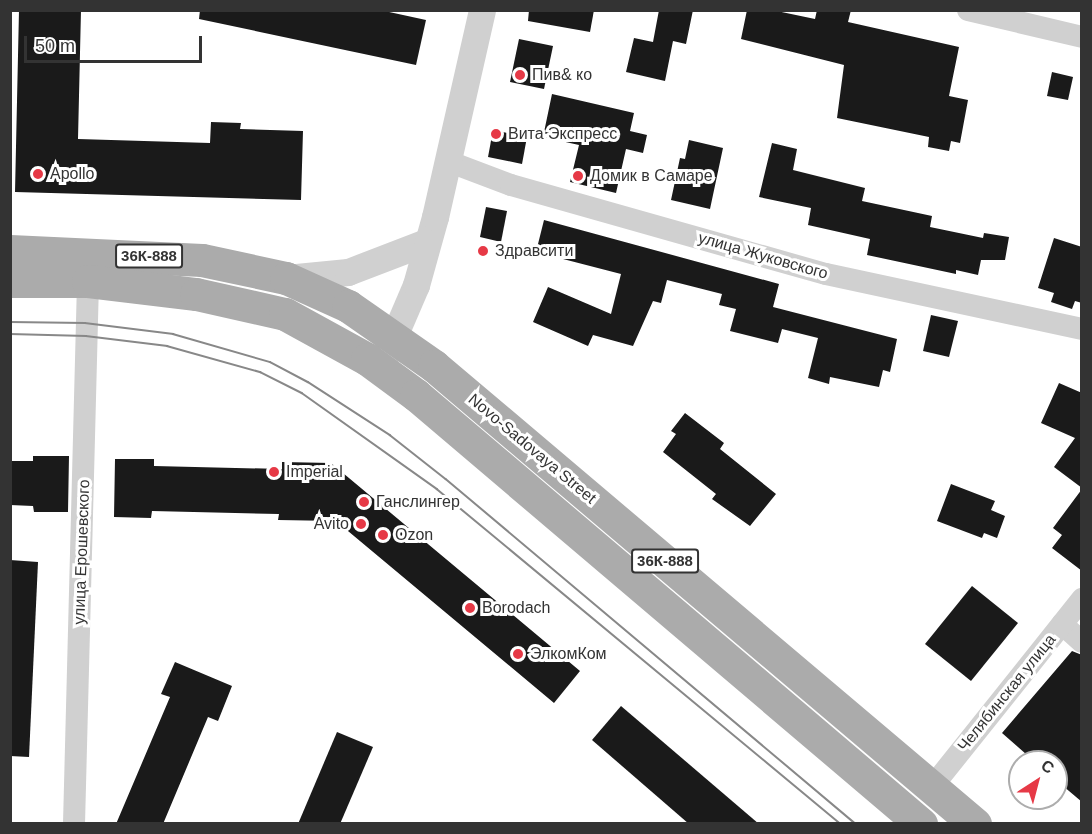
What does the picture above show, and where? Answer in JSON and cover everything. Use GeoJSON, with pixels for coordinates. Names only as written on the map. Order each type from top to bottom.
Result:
{"type":"FeatureCollection","features":[{"type":"Feature","properties":{"kind":"main road","name":"Novo-Sadovaya Street"},"geometry":{"type":"LineString","coordinates":[[10,251],[202,260],[286,278],[348,306],[396,336],[975,824]]}},
{"type":"Feature","properties":{"kind":"main road","name":"Novo-Sadovaya Street"},"geometry":{"type":"LineString","coordinates":[[10,281],[88,281],[196,294],[285,314],[378,367],[921,824]]}},
{"type":"Feature","properties":{"kind":"street"},"geometry":{"type":"LineString","coordinates":[[378,367],[396,336],[416,285],[426,242],[450,162],[482,10]]}},
{"type":"Feature","properties":{"kind":"street"},"geometry":{"type":"LineString","coordinates":[[968,10],[1082,37]]}},
{"type":"Feature","properties":{"kind":"street","name":"улица Жуковского"},"geometry":{"type":"LineString","coordinates":[[450,162],[511,185],[826,274],[1082,329]]}},
{"type":"Feature","properties":{"kind":"street"},"geometry":{"type":"LineString","coordinates":[[286,278],[348,272],[426,242]]}},
{"type":"Feature","properties":{"kind":"street","name":"улица Ерошевского"},"geometry":{"type":"LineString","coordinates":[[74,824],[88,281]]}},
{"type":"Feature","properties":{"kind":"street","name":"Челябинская улица"},"geometry":{"type":"LineString","coordinates":[[932,787],[1081,600]]}},
{"type":"Feature","properties":{"kind":"street"},"geometry":{"type":"LineString","coordinates":[[1062,624],[1082,642]]}},
{"type":"Feature","properties":{"kind":"building"},"geometry":{"type":"Polygon","coordinates":[[[19,10],[81,10],[78,139],[210,143],[211,122],[241,123],[240,129],[303,131],[301,200],[15,192],[19,10]]]}},
{"type":"Feature","properties":{"kind":"building"},"geometry":{"type":"Polygon","coordinates":[[[200,10],[380,10],[426,20],[416,65],[199,19],[200,10]]]}},
{"type":"Feature","properties":{"kind":"building"},"geometry":{"type":"Polygon","coordinates":[[[529,10],[594,10],[590,32],[528,21],[529,10]]]}},
{"type":"Feature","properties":{"kind":"building"},"geometry":{"type":"Polygon","coordinates":[[[659,10],[693,10],[686,44],[673,41],[665,81],[626,72],[634,38],[653,42],[659,10]]]}},
{"type":"Feature","properties":{"kind":"building"},"geometry":{"type":"Polygon","coordinates":[[[747,10],[772,10],[815,19],[817,10],[851,10],[848,22],[959,47],[949,96],[968,100],[960,143],[951,141],[949,151],[928,147],[929,137],[837,118],[844,65],[741,39],[747,10]]]}},
{"type":"Feature","properties":{"kind":"building"},"geometry":{"type":"Polygon","coordinates":[[[519,39],[553,46],[544,89],[510,82],[519,39]]]}},
{"type":"Feature","properties":{"kind":"building"},"geometry":{"type":"Polygon","coordinates":[[[1052,72],[1073,77],[1068,100],[1047,96],[1052,72]]]}},
{"type":"Feature","properties":{"kind":"building"},"geometry":{"type":"Polygon","coordinates":[[[552,94],[634,113],[630,131],[647,135],[643,153],[626,149],[616,193],[570,182],[579,145],[543,137],[552,94]]]}},
{"type":"Feature","properties":{"kind":"building"},"geometry":{"type":"Polygon","coordinates":[[[493,130],[527,137],[522,164],[488,157],[493,130]]]}},
{"type":"Feature","properties":{"kind":"building"},"geometry":{"type":"Polygon","coordinates":[[[689,140],[723,148],[710,209],[671,200],[680,158],[685,159],[689,140]]]}},
{"type":"Feature","properties":{"kind":"building"},"geometry":{"type":"Polygon","coordinates":[[[772,143],[797,149],[793,170],[865,188],[862,201],[932,216],[930,227],[983,238],[984,233],[1009,237],[1005,260],[981,260],[978,275],[956,270],[956,274],[867,255],[870,239],[808,225],[811,208],[759,197],[772,143]]]}},
{"type":"Feature","properties":{"kind":"building"},"geometry":{"type":"Polygon","coordinates":[[[486,207],[507,211],[501,242],[480,237],[486,207]]]}},
{"type":"Feature","properties":{"kind":"building"},"geometry":{"type":"Polygon","coordinates":[[[544,220],[779,284],[773,307],[897,339],[890,372],[883,370],[879,387],[830,377],[829,384],[808,378],[818,338],[782,329],[778,343],[730,331],[736,309],[719,305],[722,294],[667,280],[661,303],[653,301],[633,346],[593,335],[588,346],[533,322],[548,287],[611,314],[621,274],[536,252],[544,220]]]}},
{"type":"Feature","properties":{"kind":"building"},"geometry":{"type":"Polygon","coordinates":[[[1054,238],[1082,247],[1082,303],[1075,301],[1072,309],[1051,302],[1054,293],[1038,288],[1054,238]]]}},
{"type":"Feature","properties":{"kind":"building"},"geometry":{"type":"Polygon","coordinates":[[[931,315],[958,321],[949,357],[923,351],[931,315]]]}},
{"type":"Feature","properties":{"kind":"building"},"geometry":{"type":"Polygon","coordinates":[[[1059,383],[1082,393],[1082,488],[1054,467],[1075,438],[1041,423],[1059,383]]]}},
{"type":"Feature","properties":{"kind":"building"},"geometry":{"type":"Polygon","coordinates":[[[685,413],[724,443],[720,449],[776,494],[750,526],[712,499],[716,494],[663,452],[676,434],[671,431],[685,413]]]}},
{"type":"Feature","properties":{"kind":"building"},"geometry":{"type":"Polygon","coordinates":[[[33,456],[69,456],[68,512],[34,512],[33,506],[10,505],[10,461],[33,461],[33,456]]]}},
{"type":"Feature","properties":{"kind":"building"},"geometry":{"type":"Polygon","coordinates":[[[115,459],[154,459],[154,466],[282,469],[282,462],[331,463],[580,671],[554,703],[336,521],[278,520],[279,514],[152,511],[151,518],[114,517],[115,459]]]}},
{"type":"Feature","properties":{"kind":"building"},"geometry":{"type":"Polygon","coordinates":[[[951,484],[995,501],[991,510],[1005,516],[997,538],[984,533],[982,538],[937,521],[951,484]]]}},
{"type":"Feature","properties":{"kind":"building"},"geometry":{"type":"Polygon","coordinates":[[[1082,489],[1082,571],[1052,548],[1062,535],[1053,528],[1082,489]]]}},
{"type":"Feature","properties":{"kind":"building"},"geometry":{"type":"Polygon","coordinates":[[[10,560],[38,562],[29,757],[10,756],[10,560]]]}},
{"type":"Feature","properties":{"kind":"building"},"geometry":{"type":"Polygon","coordinates":[[[972,586],[1018,623],[971,681],[925,644],[972,586]]]}},
{"type":"Feature","properties":{"kind":"building"},"geometry":{"type":"Polygon","coordinates":[[[1072,651],[1082,655],[1082,802],[1068,790],[1068,750],[1021,750],[1002,733],[1072,651]]]}},
{"type":"Feature","properties":{"kind":"building"},"geometry":{"type":"Polygon","coordinates":[[[175,662],[232,686],[218,721],[208,717],[163,824],[116,824],[170,697],[161,694],[175,662]]]}},
{"type":"Feature","properties":{"kind":"building"},"geometry":{"type":"Polygon","coordinates":[[[621,706],[759,824],[689,824],[592,740],[621,706]]]}},
{"type":"Feature","properties":{"kind":"building"},"geometry":{"type":"Polygon","coordinates":[[[337,732],[373,747],[340,824],[298,824],[337,732]]]}},
{"type":"Feature","properties":{"kind":"tram line"},"geometry":{"type":"LineString","coordinates":[[10,322],[85,323],[173,334],[270,362],[308,382],[390,435],[446,479],[856,824]]}},
{"type":"Feature","properties":{"kind":"tram line"},"geometry":{"type":"LineString","coordinates":[[10,334],[86,336],[167,346],[260,372],[302,393],[437,489],[841,824]]}},
{"type":"Feature","properties":{"kind":"place","name":"Пив& ко"},"geometry":{"type":"Point","coordinates":[520,75]}},
{"type":"Feature","properties":{"kind":"place","name":"Вита Экспресс"},"geometry":{"type":"Point","coordinates":[496,134]}},
{"type":"Feature","properties":{"kind":"place","name":"Apollo"},"geometry":{"type":"Point","coordinates":[38,174]}},
{"type":"Feature","properties":{"kind":"place","name":"Домик в Самаре"},"geometry":{"type":"Point","coordinates":[578,176]}},
{"type":"Feature","properties":{"kind":"place","name":"Здравсити"},"geometry":{"type":"Point","coordinates":[483,251]}},
{"type":"Feature","properties":{"kind":"place","name":"Imperial"},"geometry":{"type":"Point","coordinates":[274,472]}},
{"type":"Feature","properties":{"kind":"place","name":"Ганслингер"},"geometry":{"type":"Point","coordinates":[364,502]}},
{"type":"Feature","properties":{"kind":"place","name":"Avito"},"geometry":{"type":"Point","coordinates":[361,524]}},
{"type":"Feature","properties":{"kind":"place","name":"Ozon"},"geometry":{"type":"Point","coordinates":[383,535]}},
{"type":"Feature","properties":{"kind":"place","name":"Borodach"},"geometry":{"type":"Point","coordinates":[470,608]}},
{"type":"Feature","properties":{"kind":"place","name":"ЭлкомКом"},"geometry":{"type":"Point","coordinates":[518,654]}}]}
